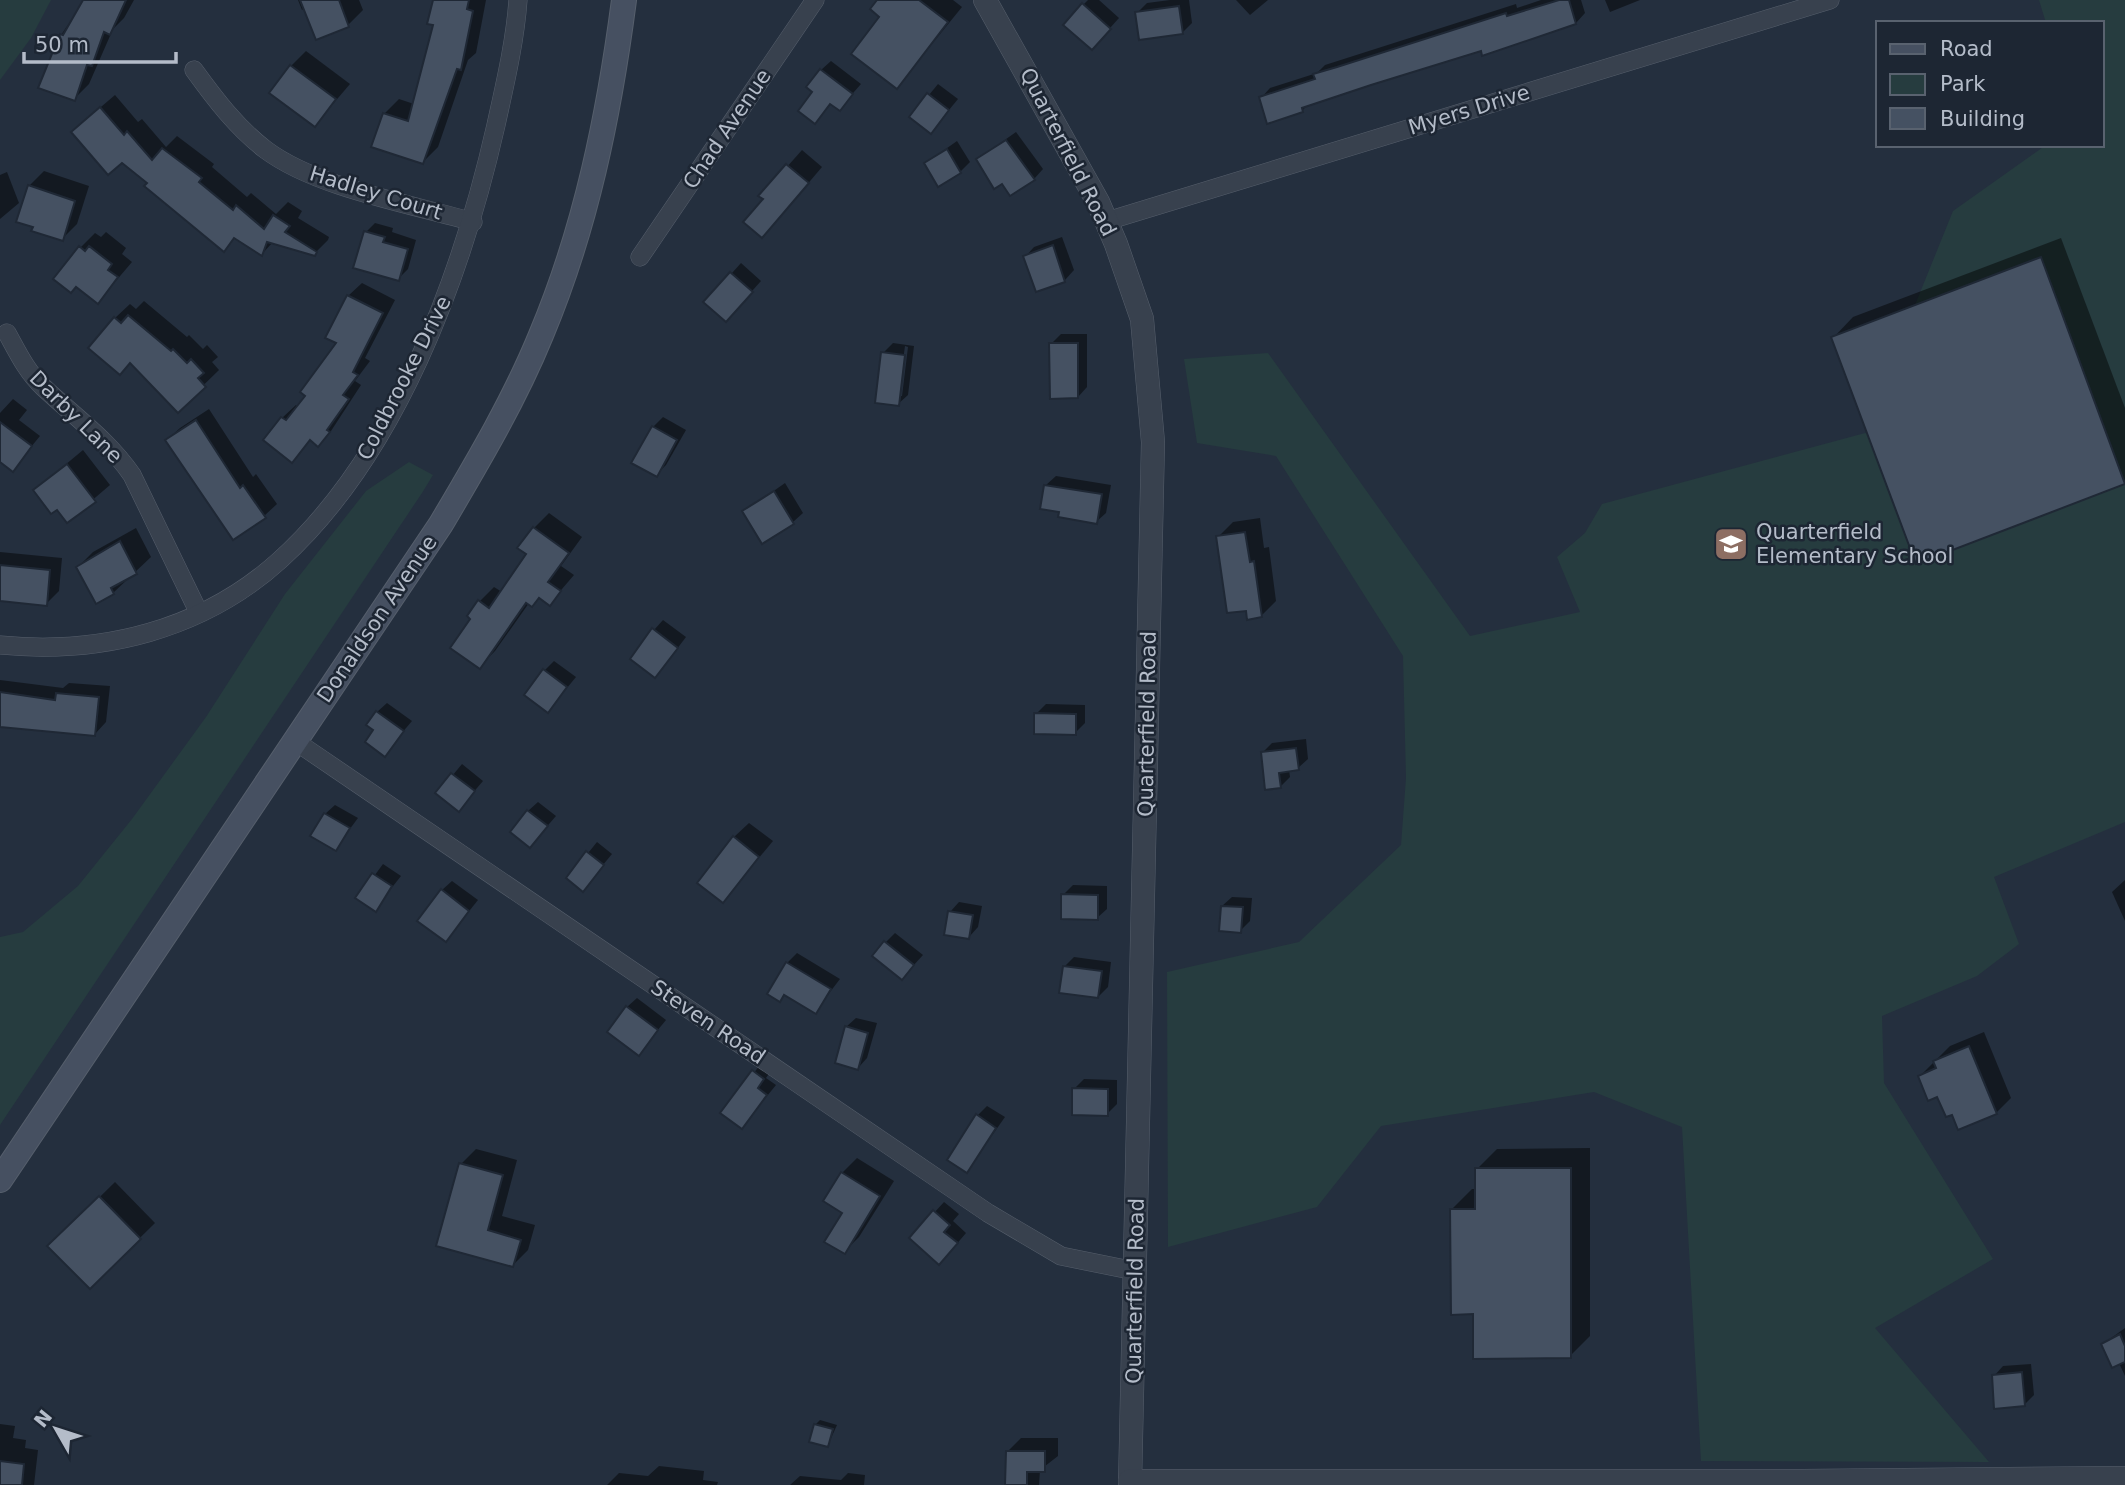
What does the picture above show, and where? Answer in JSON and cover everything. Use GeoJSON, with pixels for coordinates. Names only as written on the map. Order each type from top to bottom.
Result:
{"type":"FeatureCollection","features":[{"type":"Feature","properties":{"kind":"main road","name":"Donaldson Avenue"},"geometry":{"type":"LineString","coordinates":[[0,1180],[440,524],[497,426],[540,337],[577,236],[594,174],[614,73],[624,0]]}},
{"type":"Feature","properties":{"kind":"street","name":"Coldbrooke Drive"},"geometry":{"type":"LineString","coordinates":[[0,645],[73,648],[115,642],[159,631],[236,593],[279,562],[315,526],[339,495],[381,428],[413,370],[451,285],[473,222],[503,94],[518,0]]}},
{"type":"Feature","properties":{"kind":"street","name":"Chad Avenue"},"geometry":{"type":"LineString","coordinates":[[640,257],[815,0]]}},
{"type":"Feature","properties":{"kind":"street","name":"Quarterfield Road"},"geometry":{"type":"LineString","coordinates":[[985,0],[1031,77],[1107,221],[1142,319],[1153,442],[1130,1483]]}},
{"type":"Feature","properties":{"kind":"street","name":"Myers Drive"},"geometry":{"type":"LineString","coordinates":[[1107,221],[1796,5],[1830,0]]}},
{"type":"Feature","properties":{"kind":"street","name":"Hadley Court"},"geometry":{"type":"LineString","coordinates":[[194,70],[247,134],[292,166],[334,182],[473,222]]}},
{"type":"Feature","properties":{"kind":"street","name":"Darby Lane"},"geometry":{"type":"LineString","coordinates":[[7,333],[26,368],[42,387],[87,423],[125,466],[199,613]]}},
{"type":"Feature","properties":{"kind":"street","name":"Steven Road"},"geometry":{"type":"LineString","coordinates":[[295,741],[988,1213],[1061,1256],[1135,1271]]}},
{"type":"Feature","properties":{"kind":"street"},"geometry":{"type":"LineString","coordinates":[[1130,1483],[1802,1483],[2125,1478]]}},
{"type":"Feature","properties":{"kind":"green space"},"geometry":{"type":"Polygon","coordinates":[[[0,0],[51,0],[31,38],[0,80],[0,0]]]}},
{"type":"Feature","properties":{"kind":"green space","name":"Quarterfield Elementary School"},"geometry":{"type":"Polygon","coordinates":[[[2039,0],[2125,0],[2125,822],[1994,877],[2019,944],[1977,976],[1882,1016],[1884,1083],[1993,1259],[1875,1328],[1989,1462],[1701,1461],[1682,1127],[1594,1092],[1381,1126],[1317,1207],[1168,1247],[1167,972],[1299,942],[1401,845],[1406,778],[1403,656],[1276,456],[1197,443],[1184,359],[1268,353],[1470,636],[1580,612],[1557,557],[1585,533],[1602,504],[1932,415],[1915,305],[1953,211],[2043,147],[2104,147],[2104,21],[2045,21],[2039,0]]]}},
{"type":"Feature","properties":{"kind":"green space"},"geometry":{"type":"Polygon","coordinates":[[[409,462],[433,475],[422,493],[0,1125],[0,937],[23,932],[78,886],[132,819],[206,717],[285,594],[366,491],[409,462]]]}},
{"type":"Feature","properties":{"kind":"building"},"geometry":{"type":"Polygon","coordinates":[[[83,0],[126,0],[110,35],[104,32],[92,66],[87,65],[75,101],[38,88],[60,34],[63,35],[83,0]]]}},
{"type":"Feature","properties":{"kind":"building"},"geometry":{"type":"Polygon","coordinates":[[[300,0],[339,0],[349,27],[316,40],[300,0]]]}},
{"type":"Feature","properties":{"kind":"building"},"geometry":{"type":"Polygon","coordinates":[[[433,0],[469,0],[467,9],[473,11],[461,70],[457,69],[423,164],[371,147],[383,113],[408,121],[433,25],[427,24],[433,0]]]}},
{"type":"Feature","properties":{"kind":"building"},"geometry":{"type":"Polygon","coordinates":[[[877,0],[919,0],[948,22],[897,89],[851,54],[879,17],[870,9],[877,0]]]}},
{"type":"Feature","properties":{"kind":"building"},"geometry":{"type":"Polygon","coordinates":[[[1559,0],[1569,0],[1576,24],[1482,56],[1481,51],[1371,85],[1302,108],[1303,112],[1267,124],[1259,97],[1315,79],[1313,74],[1506,13],[1507,16],[1559,0]]]}},
{"type":"Feature","properties":{"kind":"building"},"geometry":{"type":"Polygon","coordinates":[[[1082,3],[1111,29],[1092,50],[1063,25],[1082,3]]]}},
{"type":"Feature","properties":{"kind":"building"},"geometry":{"type":"Polygon","coordinates":[[[1179,6],[1183,34],[1139,40],[1135,12],[1179,6]]]}},
{"type":"Feature","properties":{"kind":"building"},"geometry":{"type":"Polygon","coordinates":[[[290,65],[336,99],[315,127],[269,93],[290,65]]]}},
{"type":"Feature","properties":{"kind":"building"},"geometry":{"type":"Polygon","coordinates":[[[820,69],[853,94],[840,111],[830,104],[815,124],[798,111],[812,92],[806,87],[820,69]]]}},
{"type":"Feature","properties":{"kind":"building"},"geometry":{"type":"Polygon","coordinates":[[[927,93],[949,110],[931,134],[909,117],[927,93]]]}},
{"type":"Feature","properties":{"kind":"building"},"geometry":{"type":"Polygon","coordinates":[[[100,107],[124,135],[127,131],[152,160],[162,148],[202,178],[199,182],[233,210],[236,205],[264,229],[273,215],[290,226],[285,232],[317,252],[315,256],[267,242],[262,256],[234,238],[224,252],[144,186],[147,183],[122,163],[108,175],[71,132],[100,107]]]}},
{"type":"Feature","properties":{"kind":"building"},"geometry":{"type":"Polygon","coordinates":[[[1006,140],[1035,180],[1010,196],[1002,184],[994,189],[976,159],[1006,140]]]}},
{"type":"Feature","properties":{"kind":"building"},"geometry":{"type":"Polygon","coordinates":[[[947,149],[961,173],[938,187],[924,163],[947,149]]]}},
{"type":"Feature","properties":{"kind":"building"},"geometry":{"type":"Polygon","coordinates":[[[786,164],[809,183],[762,238],[743,222],[763,199],[758,196],[786,164]]]}},
{"type":"Feature","properties":{"kind":"building"},"geometry":{"type":"Polygon","coordinates":[[[28,185],[75,201],[63,241],[31,231],[33,227],[16,222],[28,185]]]}},
{"type":"Feature","properties":{"kind":"building"},"geometry":{"type":"Polygon","coordinates":[[[364,231],[385,237],[383,242],[408,249],[399,281],[353,268],[364,231]]]}},
{"type":"Feature","properties":{"kind":"building"},"geometry":{"type":"Polygon","coordinates":[[[1053,245],[1065,282],[1036,292],[1023,256],[1053,245]]]}},
{"type":"Feature","properties":{"kind":"building"},"geometry":{"type":"Polygon","coordinates":[[[79,246],[85,251],[89,246],[112,264],[108,270],[118,277],[98,304],[76,287],[71,293],[53,279],[79,246]]]}},
{"type":"Feature","properties":{"kind":"building"},"geometry":{"type":"Polygon","coordinates":[[[2041,257],[2125,484],[1916,564],[1831,337],[2041,257]]]}},
{"type":"Feature","properties":{"kind":"building"},"geometry":{"type":"Polygon","coordinates":[[[730,272],[753,292],[726,322],[703,302],[730,272]]]}},
{"type":"Feature","properties":{"kind":"building"},"geometry":{"type":"Polygon","coordinates":[[[347,295],[383,313],[353,372],[358,375],[343,395],[349,399],[327,430],[330,432],[318,447],[310,440],[292,463],[263,440],[281,417],[286,420],[305,396],[300,392],[336,343],[325,338],[347,295]]]}},
{"type":"Feature","properties":{"kind":"building"},"geometry":{"type":"Polygon","coordinates":[[[128,315],[187,363],[191,359],[204,373],[198,378],[206,387],[178,413],[130,363],[120,375],[88,348],[114,317],[121,323],[128,315]]]}},
{"type":"Feature","properties":{"kind":"building"},"geometry":{"type":"Polygon","coordinates":[[[1049,343],[1078,343],[1078,398],[1050,399],[1049,343]]]}},
{"type":"Feature","properties":{"kind":"building"},"geometry":{"type":"Polygon","coordinates":[[[881,352],[905,355],[899,406],[875,403],[881,352]]]}},
{"type":"Feature","properties":{"kind":"building"},"geometry":{"type":"Polygon","coordinates":[[[196,420],[240,488],[243,485],[266,518],[233,540],[165,440],[196,420]]]}},
{"type":"Feature","properties":{"kind":"building"},"geometry":{"type":"Polygon","coordinates":[[[0,422],[32,446],[13,472],[0,462],[0,422]]]}},
{"type":"Feature","properties":{"kind":"building"},"geometry":{"type":"Polygon","coordinates":[[[652,426],[677,440],[657,477],[631,463],[652,426]]]}},
{"type":"Feature","properties":{"kind":"building"},"geometry":{"type":"Polygon","coordinates":[[[67,464],[96,502],[67,523],[57,510],[51,514],[33,490],[67,464]]]}},
{"type":"Feature","properties":{"kind":"building"},"geometry":{"type":"Polygon","coordinates":[[[1044,485],[1102,494],[1097,524],[1058,517],[1059,512],[1040,509],[1044,485]]]}},
{"type":"Feature","properties":{"kind":"building"},"geometry":{"type":"Polygon","coordinates":[[[774,491],[794,524],[762,544],[742,511],[774,491]]]}},
{"type":"Feature","properties":{"kind":"building"},"geometry":{"type":"Polygon","coordinates":[[[533,527],[569,553],[548,582],[561,591],[550,606],[539,598],[532,607],[526,603],[480,669],[450,648],[470,619],[467,616],[478,600],[489,608],[526,554],[517,548],[533,527]]]}},
{"type":"Feature","properties":{"kind":"building"},"geometry":{"type":"Polygon","coordinates":[[[1245,532],[1250,562],[1254,561],[1262,617],[1247,620],[1246,611],[1227,613],[1216,536],[1245,532]]]}},
{"type":"Feature","properties":{"kind":"building"},"geometry":{"type":"Polygon","coordinates":[[[120,541],[137,574],[111,588],[114,594],[96,604],[76,567],[120,541]]]}},
{"type":"Feature","properties":{"kind":"building"},"geometry":{"type":"Polygon","coordinates":[[[0,565],[50,570],[47,606],[0,601],[0,565]]]}},
{"type":"Feature","properties":{"kind":"building"},"geometry":{"type":"Polygon","coordinates":[[[652,628],[678,648],[655,678],[630,659],[652,628]]]}},
{"type":"Feature","properties":{"kind":"building"},"geometry":{"type":"Polygon","coordinates":[[[543,669],[567,687],[548,713],[524,695],[543,669]]]}},
{"type":"Feature","properties":{"kind":"building"},"geometry":{"type":"Polygon","coordinates":[[[0,692],[55,700],[56,693],[99,697],[95,736],[0,727],[0,692]]]}},
{"type":"Feature","properties":{"kind":"building"},"geometry":{"type":"Polygon","coordinates":[[[376,711],[404,731],[385,757],[365,742],[373,730],[366,725],[376,711]]]}},
{"type":"Feature","properties":{"kind":"building"},"geometry":{"type":"Polygon","coordinates":[[[1034,713],[1076,714],[1076,735],[1034,734],[1034,713]]]}},
{"type":"Feature","properties":{"kind":"building"},"geometry":{"type":"Polygon","coordinates":[[[1296,748],[1299,770],[1279,773],[1281,788],[1265,790],[1261,752],[1296,748]]]}},
{"type":"Feature","properties":{"kind":"building"},"geometry":{"type":"Polygon","coordinates":[[[451,773],[475,791],[459,812],[435,793],[451,773]]]}},
{"type":"Feature","properties":{"kind":"building"},"geometry":{"type":"Polygon","coordinates":[[[527,810],[548,826],[530,848],[510,832],[527,810]]]}},
{"type":"Feature","properties":{"kind":"building"},"geometry":{"type":"Polygon","coordinates":[[[324,813],[350,828],[336,851],[310,836],[324,813]]]}},
{"type":"Feature","properties":{"kind":"building"},"geometry":{"type":"Polygon","coordinates":[[[733,836],[759,857],[723,903],[697,883],[733,836]]]}},
{"type":"Feature","properties":{"kind":"building"},"geometry":{"type":"Polygon","coordinates":[[[586,851],[604,865],[583,892],[566,878],[586,851]]]}},
{"type":"Feature","properties":{"kind":"building"},"geometry":{"type":"Polygon","coordinates":[[[372,873],[392,886],[376,912],[355,898],[372,873]]]}},
{"type":"Feature","properties":{"kind":"building"},"geometry":{"type":"Polygon","coordinates":[[[441,889],[469,911],[446,942],[417,921],[441,889]]]}},
{"type":"Feature","properties":{"kind":"building"},"geometry":{"type":"Polygon","coordinates":[[[1061,894],[1098,895],[1098,920],[1061,919],[1061,894]]]}},
{"type":"Feature","properties":{"kind":"building"},"geometry":{"type":"Polygon","coordinates":[[[1221,906],[1243,907],[1241,933],[1219,931],[1221,906]]]}},
{"type":"Feature","properties":{"kind":"building"},"geometry":{"type":"Polygon","coordinates":[[[948,911],[973,915],[969,939],[944,935],[948,911]]]}},
{"type":"Feature","properties":{"kind":"building"},"geometry":{"type":"Polygon","coordinates":[[[884,941],[914,965],[902,980],[872,956],[884,941]]]}},
{"type":"Feature","properties":{"kind":"building"},"geometry":{"type":"Polygon","coordinates":[[[786,962],[831,989],[816,1014],[784,995],[780,1002],[767,994],[786,962]]]}},
{"type":"Feature","properties":{"kind":"building"},"geometry":{"type":"Polygon","coordinates":[[[1063,966],[1102,971],[1098,998],[1059,993],[1063,966]]]}},
{"type":"Feature","properties":{"kind":"building"},"geometry":{"type":"Polygon","coordinates":[[[626,1006],[658,1030],[639,1056],[607,1032],[626,1006]]]}},
{"type":"Feature","properties":{"kind":"building"},"geometry":{"type":"Polygon","coordinates":[[[845,1026],[868,1033],[858,1070],[835,1063],[845,1026]]]}},
{"type":"Feature","properties":{"kind":"building"},"geometry":{"type":"Polygon","coordinates":[[[1969,1046],[1997,1114],[1958,1130],[1952,1115],[1946,1117],[1937,1097],[1928,1101],[1918,1076],[1936,1068],[1933,1061],[1969,1046]]]}},
{"type":"Feature","properties":{"kind":"building"},"geometry":{"type":"Polygon","coordinates":[[[752,1070],[764,1079],[758,1088],[767,1095],[742,1129],[720,1113],[752,1070]]]}},
{"type":"Feature","properties":{"kind":"building"},"geometry":{"type":"Polygon","coordinates":[[[1072,1088],[1108,1089],[1108,1116],[1072,1115],[1072,1088]]]}},
{"type":"Feature","properties":{"kind":"building"},"geometry":{"type":"Polygon","coordinates":[[[976,1114],[996,1128],[967,1173],[947,1160],[976,1114]]]}},
{"type":"Feature","properties":{"kind":"building"},"geometry":{"type":"Polygon","coordinates":[[[459,1163],[503,1175],[488,1230],[521,1240],[513,1267],[436,1246],[459,1163]]]}},
{"type":"Feature","properties":{"kind":"building"},"geometry":{"type":"Polygon","coordinates":[[[1475,1168],[1571,1168],[1571,1358],[1473,1359],[1473,1314],[1451,1315],[1450,1209],[1475,1209],[1475,1168]]]}},
{"type":"Feature","properties":{"kind":"building"},"geometry":{"type":"Polygon","coordinates":[[[841,1172],[880,1196],[845,1254],[824,1242],[842,1213],[823,1201],[841,1172]]]}},
{"type":"Feature","properties":{"kind":"building"},"geometry":{"type":"Polygon","coordinates":[[[99,1196],[141,1239],[90,1289],[47,1246],[99,1196]]]}},
{"type":"Feature","properties":{"kind":"building"},"geometry":{"type":"Polygon","coordinates":[[[933,1210],[950,1225],[944,1232],[958,1243],[939,1265],[909,1238],[933,1210]]]}},
{"type":"Feature","properties":{"kind":"building"},"geometry":{"type":"Polygon","coordinates":[[[2120,1334],[2125,1346],[2125,1362],[2112,1368],[2101,1344],[2120,1334]]]}},
{"type":"Feature","properties":{"kind":"building"},"geometry":{"type":"Polygon","coordinates":[[[2022,1372],[2025,1406],[1994,1409],[1992,1375],[2022,1372]]]}},
{"type":"Feature","properties":{"kind":"building"},"geometry":{"type":"Polygon","coordinates":[[[814,1424],[833,1429],[828,1447],[809,1442],[814,1424]]]}},
{"type":"Feature","properties":{"kind":"building"},"geometry":{"type":"Polygon","coordinates":[[[1006,1451],[1045,1451],[1045,1472],[1027,1472],[1027,1485],[1005,1485],[1006,1451]]]}},
{"type":"Feature","properties":{"kind":"building"},"geometry":{"type":"Polygon","coordinates":[[[0,1461],[24,1464],[22,1485],[0,1485],[0,1461]]]}},
{"type":"Feature","properties":{"kind":"place","name":"Quarterfield Elementary School"},"geometry":{"type":"Point","coordinates":[1731,544]}}]}
